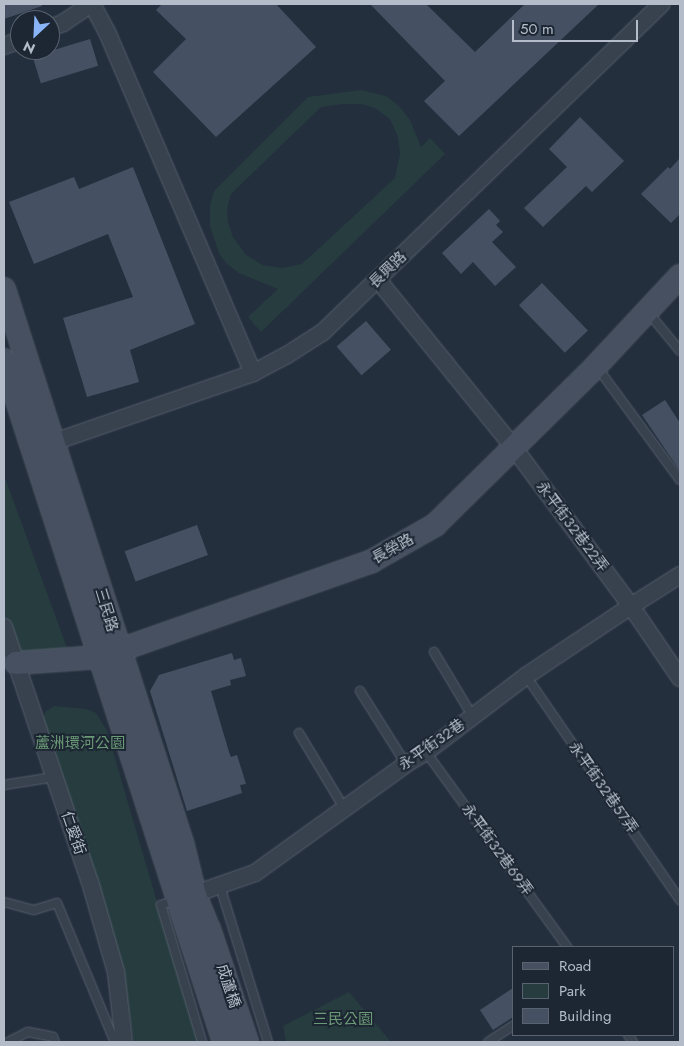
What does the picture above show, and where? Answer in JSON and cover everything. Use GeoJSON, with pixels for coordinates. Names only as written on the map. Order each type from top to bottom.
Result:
{"type":"FeatureCollection","features":[{"type":"Feature","properties":{"kind":"main road","name":"長榮路"},"geometry":{"type":"LineString","coordinates":[[16,663],[109,654],[372,561],[435,525],[596,366],[646,310],[680,276]]}},
{"type":"Feature","properties":{"kind":"main road","name":"三民路"},"geometry":{"type":"LineString","coordinates":[[4,289],[54,442],[109,654]]}},
{"type":"Feature","properties":{"kind":"main road","name":"三民路"},"geometry":{"type":"LineString","coordinates":[[4,360],[109,654],[186,897],[200,934]]}},
{"type":"Feature","properties":{"kind":"main road","name":"成蘆橋"},"geometry":{"type":"LineString","coordinates":[[200,934],[224,1042]]}},
{"type":"Feature","properties":{"kind":"main road","name":"成蘆橋"},"geometry":{"type":"LineString","coordinates":[[200,934],[247,1042]]}},
{"type":"Feature","properties":{"kind":"street"},"geometry":{"type":"LineString","coordinates":[[60,24],[91,4],[107,32],[252,373]]}},
{"type":"Feature","properties":{"kind":"street","name":"長興路"},"geometry":{"type":"LineString","coordinates":[[54,442],[252,373],[287,355],[324,332],[661,4]]}},
{"type":"Feature","properties":{"kind":"street","name":"永平街32巷22弄"},"geometry":{"type":"LineString","coordinates":[[378,280],[514,448],[630,606],[680,678]]}},
{"type":"Feature","properties":{"kind":"street","name":"永平街32巷"},"geometry":{"type":"LineString","coordinates":[[186,897],[255,873],[406,764],[426,752],[526,676],[680,575]]}},
{"type":"Feature","properties":{"kind":"street","name":"仁愛街"},"geometry":{"type":"LineString","coordinates":[[4,627],[90,882],[116,972],[124,1042]]}},
{"type":"Feature","properties":{"kind":"lane"},"geometry":{"type":"LineString","coordinates":[[646,310],[680,351]]}},
{"type":"Feature","properties":{"kind":"lane"},"geometry":{"type":"LineString","coordinates":[[596,366],[680,480]]}},
{"type":"Feature","properties":{"kind":"lane"},"geometry":{"type":"LineString","coordinates":[[434,652],[473,717]]}},
{"type":"Feature","properties":{"kind":"lane","name":"永平街32巷57弄"},"geometry":{"type":"LineString","coordinates":[[526,676],[680,900]]}},
{"type":"Feature","properties":{"kind":"lane"},"geometry":{"type":"LineString","coordinates":[[360,691],[406,764]]}},
{"type":"Feature","properties":{"kind":"lane"},"geometry":{"type":"LineString","coordinates":[[300,733],[344,808]]}},
{"type":"Feature","properties":{"kind":"lane","name":"永平街32巷69弄"},"geometry":{"type":"LineString","coordinates":[[426,752],[566,946]]}},
{"type":"Feature","properties":{"kind":"lane"},"geometry":{"type":"LineString","coordinates":[[4,785],[54,777]]}},
{"type":"Feature","properties":{"kind":"lane"},"geometry":{"type":"LineString","coordinates":[[220,886],[268,1042]]}},
{"type":"Feature","properties":{"kind":"lane"},"geometry":{"type":"LineString","coordinates":[[186,897],[161,905],[202,1042]]}},
{"type":"Feature","properties":{"kind":"lane"},"geometry":{"type":"LineString","coordinates":[[4,902],[34,910],[57,903],[114,1042]]}},
{"type":"Feature","properties":{"kind":"lane"},"geometry":{"type":"LineString","coordinates":[[488,1042],[512,1027]]}},
{"type":"Feature","properties":{"kind":"lane"},"geometry":{"type":"LineString","coordinates":[[8,1042],[28,1032],[53,1037],[55,1042]]}},
{"type":"Feature","properties":{"kind":"green space"},"geometry":{"type":"Polygon","coordinates":[[[361,90],[386,96],[399,106],[410,120],[421,147],[430,138],[445,154],[261,332],[248,317],[278,289],[239,273],[226,263],[219,253],[210,226],[210,205],[214,191],[308,97],[361,90]],[[361,104],[321,107],[231,194],[227,209],[228,223],[233,237],[245,254],[262,265],[282,268],[302,264],[395,178],[400,154],[398,137],[390,119],[375,108],[361,104]]]}},
{"type":"Feature","properties":{"kind":"green space"},"geometry":{"type":"Polygon","coordinates":[[[4,475],[71,659],[16,663],[4,629],[4,475]]]}},
{"type":"Feature","properties":{"kind":"green space","name":"蘆洲環河公園"},"geometry":{"type":"Polygon","coordinates":[[[54,706],[86,709],[96,713],[107,731],[198,1042],[134,1042],[122,972],[43,718],[46,711],[54,706]]]}},
{"type":"Feature","properties":{"kind":"green space","name":"三民公園"},"geometry":{"type":"Polygon","coordinates":[[[349,992],[391,1042],[286,1042],[283,1026],[349,992]]]}},
{"type":"Feature","properties":{"kind":"building"},"geometry":{"type":"Polygon","coordinates":[[[4,4],[42,4],[42,6],[30,10],[10,10],[10,17],[4,19],[4,4]]]}},
{"type":"Feature","properties":{"kind":"building"},"geometry":{"type":"Polygon","coordinates":[[[162,4],[276,4],[316,47],[216,137],[153,72],[186,39],[156,10],[162,4]]]}},
{"type":"Feature","properties":{"kind":"building"},"geometry":{"type":"Polygon","coordinates":[[[370,4],[426,4],[475,52],[525,4],[599,4],[459,136],[424,101],[445,81],[370,4]]]}},
{"type":"Feature","properties":{"kind":"building"},"geometry":{"type":"Polygon","coordinates":[[[90,39],[98,66],[41,83],[34,60],[60,60],[60,48],[90,39]]]}},
{"type":"Feature","properties":{"kind":"building"},"geometry":{"type":"Polygon","coordinates":[[[580,117],[624,161],[592,192],[586,186],[543,227],[524,208],[567,167],[549,149],[580,117]]]}},
{"type":"Feature","properties":{"kind":"building"},"geometry":{"type":"Polygon","coordinates":[[[680,158],[680,214],[671,223],[641,194],[668,167],[670,169],[680,158]]]}},
{"type":"Feature","properties":{"kind":"building"},"geometry":{"type":"Polygon","coordinates":[[[133,167],[195,324],[130,350],[139,382],[87,397],[63,318],[133,297],[108,234],[34,264],[9,202],[74,177],[79,189],[133,167]]]}},
{"type":"Feature","properties":{"kind":"building"},"geometry":{"type":"Polygon","coordinates":[[[489,209],[500,221],[496,225],[503,232],[492,242],[516,267],[495,286],[473,262],[461,274],[442,253],[489,209]]]}},
{"type":"Feature","properties":{"kind":"building"},"geometry":{"type":"Polygon","coordinates":[[[542,283],[588,330],[565,353],[519,305],[542,283]]]}},
{"type":"Feature","properties":{"kind":"building"},"geometry":{"type":"Polygon","coordinates":[[[366,321],[391,350],[361,375],[337,347],[366,321]]]}},
{"type":"Feature","properties":{"kind":"building"},"geometry":{"type":"Polygon","coordinates":[[[665,400],[680,423],[680,471],[642,415],[665,400]]]}},
{"type":"Feature","properties":{"kind":"building"},"geometry":{"type":"Polygon","coordinates":[[[197,525],[208,555],[136,581],[125,551],[197,525]]]}},
{"type":"Feature","properties":{"kind":"building"},"geometry":{"type":"Polygon","coordinates":[[[232,653],[234,660],[241,658],[246,676],[230,680],[231,685],[211,691],[229,752],[231,757],[237,755],[246,784],[240,785],[242,793],[187,811],[150,691],[159,675],[232,653]]]}},
{"type":"Feature","properties":{"kind":"building"},"geometry":{"type":"Polygon","coordinates":[[[512,989],[512,1018],[493,1030],[480,1010],[512,989]]]}}]}
